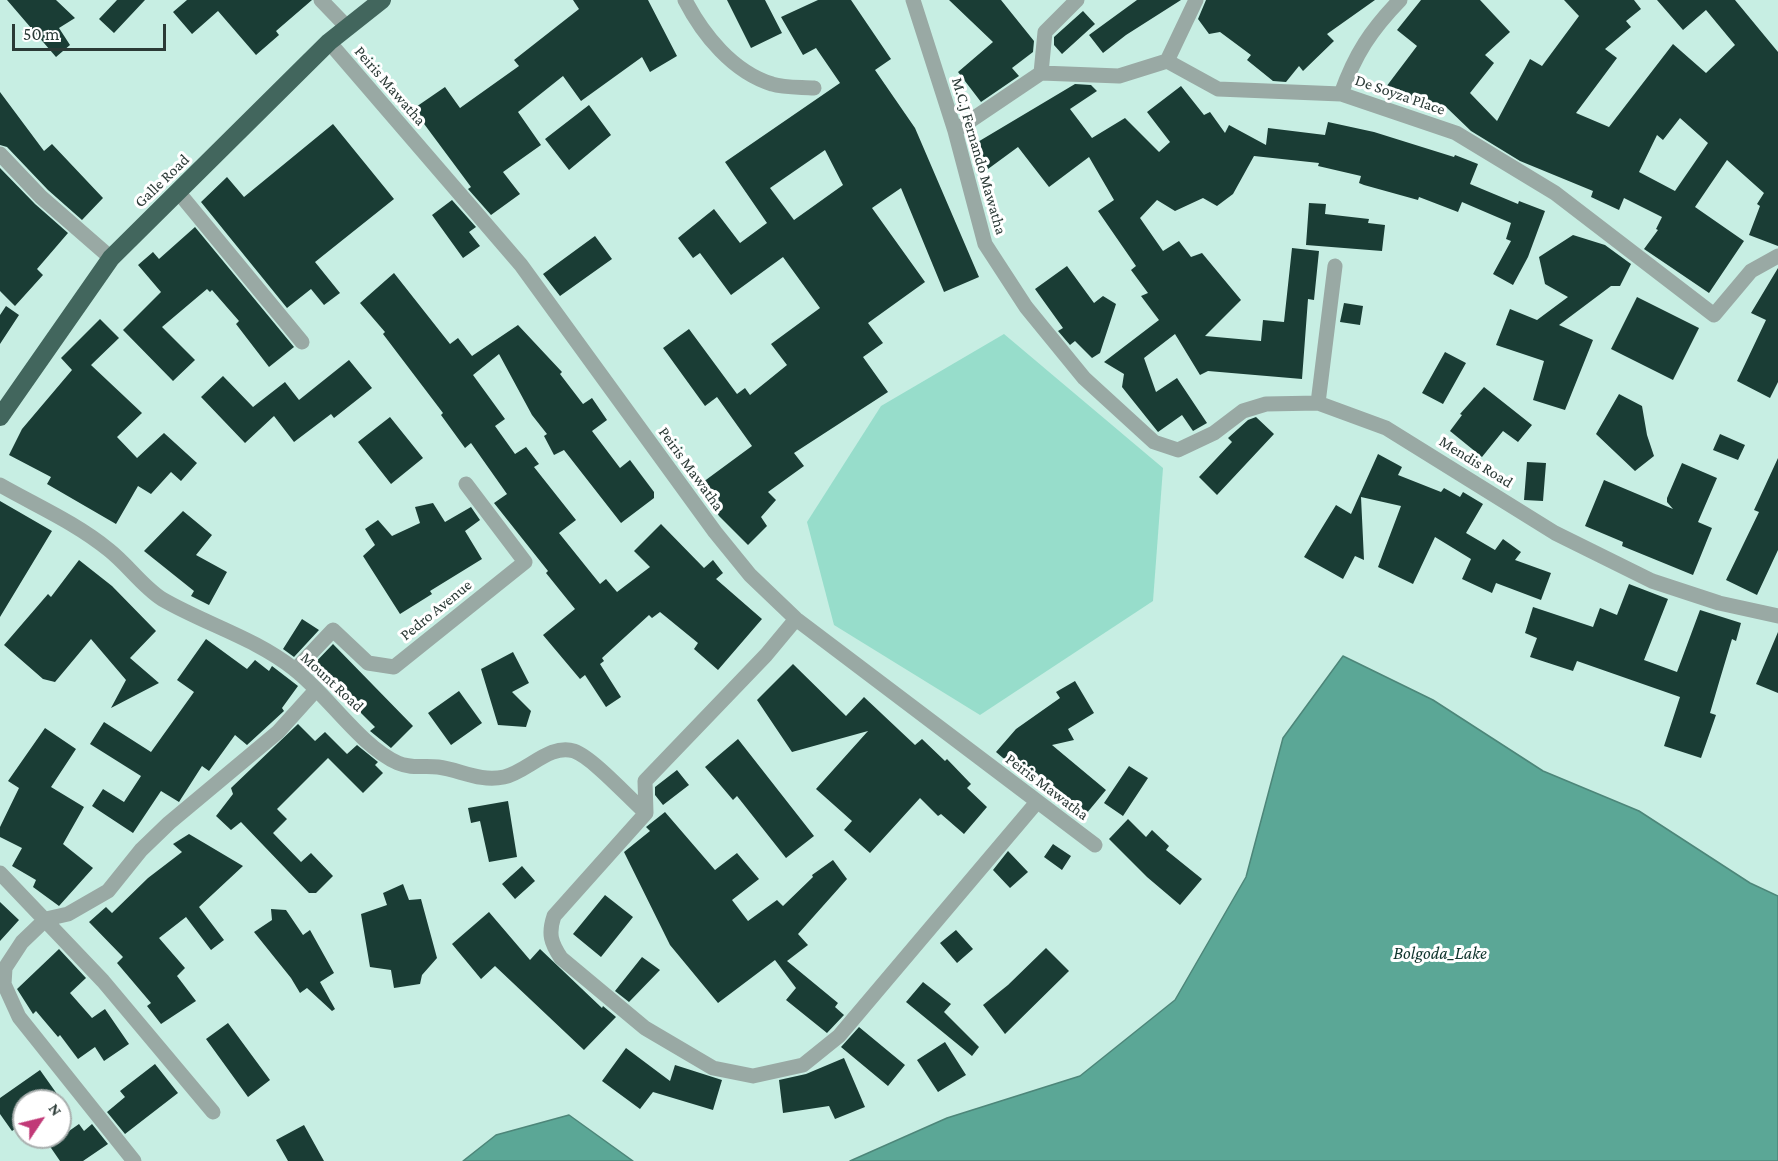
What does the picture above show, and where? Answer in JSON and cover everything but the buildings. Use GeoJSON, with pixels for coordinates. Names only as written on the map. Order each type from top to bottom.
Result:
{"type":"FeatureCollection","features":[{"type":"Feature","properties":{"kind":"highway","name":"Galle Road"},"geometry":{"type":"LineString","coordinates":[[0,417],[111,258],[328,42],[382,0]]}},
{"type":"Feature","properties":{"kind":"street"},"geometry":{"type":"LineString","coordinates":[[321,0],[347,27]]}},
{"type":"Feature","properties":{"kind":"street"},"geometry":{"type":"LineString","coordinates":[[685,0],[696,21],[731,62],[772,84],[814,88]]}},
{"type":"Feature","properties":{"kind":"street","name":"M.C.J Fernando Mawatha"},"geometry":{"type":"LineString","coordinates":[[913,0],[955,131],[985,244],[1026,307],[1084,378],[1154,442]]}},
{"type":"Feature","properties":{"kind":"street"},"geometry":{"type":"LineString","coordinates":[[1041,73],[1044,32],[1077,0]]}},
{"type":"Feature","properties":{"kind":"street"},"geometry":{"type":"LineString","coordinates":[[955,131],[1041,73],[1119,76],[1167,62],[1196,0]]}},
{"type":"Feature","properties":{"kind":"street"},"geometry":{"type":"LineString","coordinates":[[1341,94],[1353,62],[1373,28],[1400,0]]}},
{"type":"Feature","properties":{"kind":"street","name":"Peiris Mawatha"},"geometry":{"type":"LineString","coordinates":[[328,42],[521,265],[715,532],[750,575],[796,619],[1095,845]]}},
{"type":"Feature","properties":{"kind":"street","name":"De Soyza Place"},"geometry":{"type":"LineString","coordinates":[[1167,62],[1218,89],[1341,94],[1456,133],[1555,193],[1714,315],[1751,271],[1778,256]]}},
{"type":"Feature","properties":{"kind":"street"},"geometry":{"type":"LineString","coordinates":[[0,154],[41,197],[111,258]]}},
{"type":"Feature","properties":{"kind":"street"},"geometry":{"type":"LineString","coordinates":[[178,193],[302,342]]}},
{"type":"Feature","properties":{"kind":"street"},"geometry":{"type":"LineString","coordinates":[[1318,403],[1335,266]]}},
{"type":"Feature","properties":{"kind":"street","name":"Mendis Road"},"geometry":{"type":"LineString","coordinates":[[1154,442],[1178,450],[1214,433],[1243,411],[1266,404],[1318,403],[1386,428],[1555,533],[1652,581],[1719,603],[1778,616]]}},
{"type":"Feature","properties":{"kind":"street","name":"Pedro Avenue"},"geometry":{"type":"LineString","coordinates":[[296,669],[333,630],[368,663],[394,667],[525,562],[466,484]]}},
{"type":"Feature","properties":{"kind":"street","name":"Mount Road"},"geometry":{"type":"LineString","coordinates":[[0,485],[87,533],[111,551],[160,597],[267,651],[296,669],[315,691],[379,750],[410,767],[437,767],[469,777],[492,779],[524,770],[558,750],[573,751],[594,764],[646,813]]}},
{"type":"Feature","properties":{"kind":"street"},"geometry":{"type":"LineString","coordinates":[[796,619],[766,655],[645,781],[646,813],[554,916],[549,929],[551,944],[561,958],[645,1028],[713,1068],[753,1076],[803,1065],[839,1036],[1037,802]]}},
{"type":"Feature","properties":{"kind":"street"},"geometry":{"type":"LineString","coordinates":[[134,1161],[19,1017],[4,984],[5,968],[22,942],[46,919],[68,914],[108,891],[141,850],[169,823],[278,732],[315,691]]}},
{"type":"Feature","properties":{"kind":"street"},"geometry":{"type":"LineString","coordinates":[[0,873],[103,981],[213,1112]]}},
{"type":"Feature","properties":{"kind":"shaded area"},"geometry":{"type":"Polygon","coordinates":[[[1004,334],[1163,468],[1153,601],[980,715],[834,625],[807,522],[881,406],[1004,334]]]}},
{"type":"Feature","properties":{"kind":"water","name":"Bolgoda_Lake"},"geometry":{"type":"Polygon","coordinates":[[[1343,656],[1433,700],[1543,771],[1639,811],[1750,883],[1778,896],[1778,1161],[850,1161],[947,1118],[1080,1076],[1175,1000],[1246,877],[1283,738],[1343,656]]]}},
{"type":"Feature","properties":{"kind":"water"},"geometry":{"type":"Polygon","coordinates":[[[569,1115],[633,1161],[463,1161],[496,1135],[569,1115]]]}}]}
